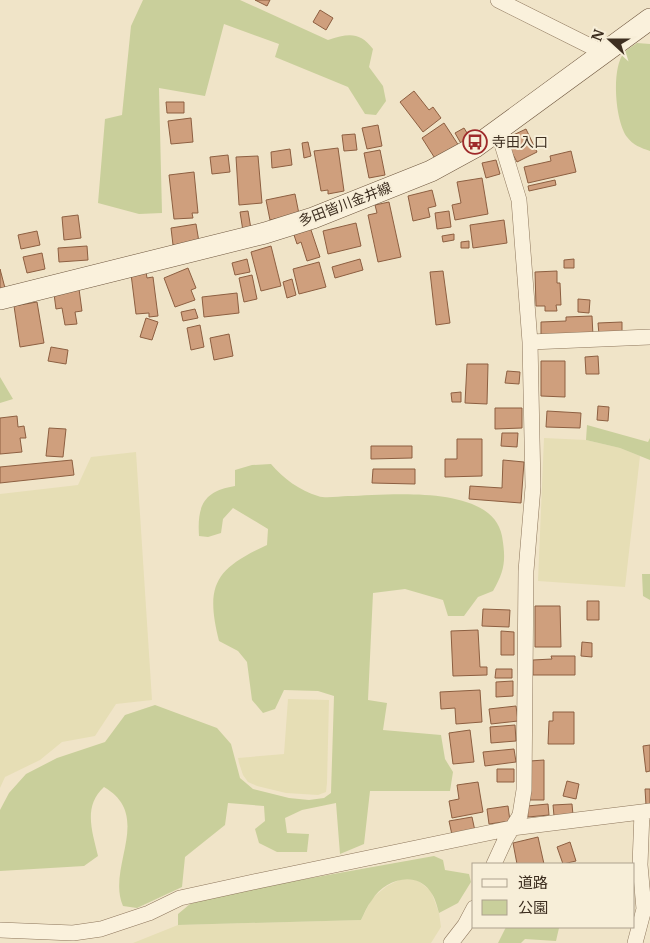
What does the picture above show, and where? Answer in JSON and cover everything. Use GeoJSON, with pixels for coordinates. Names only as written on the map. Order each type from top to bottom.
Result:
{"type":"FeatureCollection","features":[{"type":"Feature","properties":{"kind":"main road","name":"多田皆川金井線"},"geometry":{"type":"LineString","coordinates":[[0,299],[151,260],[217,246],[313,218],[431,171],[475,147],[650,19]]}},
{"type":"Feature","properties":{"kind":"street"},"geometry":{"type":"LineString","coordinates":[[498,0],[604,53]]}},
{"type":"Feature","properties":{"kind":"street"},"geometry":{"type":"LineString","coordinates":[[494,863],[520,815],[524,790],[526,570],[533,487],[530,342],[519,200],[498,131]]}},
{"type":"Feature","properties":{"kind":"street"},"geometry":{"type":"LineString","coordinates":[[530,342],[650,337]]}},
{"type":"Feature","properties":{"kind":"street"},"geometry":{"type":"LineString","coordinates":[[0,930],[73,934],[101,929],[149,913],[180,898],[512,828],[646,812],[640,865],[644,909],[634,943]]}},
{"type":"Feature","properties":{"kind":"street"},"geometry":{"type":"LineString","coordinates":[[451,943],[472,912]]}},
{"type":"Feature","properties":{"kind":"shaded area"},"geometry":{"type":"Polygon","coordinates":[[[544,438],[586,440],[620,448],[640,456],[625,587],[538,581],[544,438]]]}},
{"type":"Feature","properties":{"kind":"shaded area"},"geometry":{"type":"Polygon","coordinates":[[[136,452],[152,700],[116,704],[95,736],[62,742],[40,760],[5,777],[0,788],[0,494],[78,485],[91,457],[136,452]]]}},
{"type":"Feature","properties":{"kind":"shaded area"},"geometry":{"type":"Polygon","coordinates":[[[288,699],[329,700],[326,792],[318,795],[286,793],[257,786],[248,782],[243,775],[239,763],[238,758],[284,754],[288,699]]]}},
{"type":"Feature","properties":{"kind":"shaded area"},"geometry":{"type":"Polygon","coordinates":[[[403,878],[417,880],[431,891],[439,913],[441,927],[431,943],[133,943],[178,925],[361,920],[372,898],[387,886],[403,878]]]}},
{"type":"Feature","properties":{"kind":"green space"},"geometry":{"type":"Polygon","coordinates":[[[143,0],[240,0],[328,40],[347,35],[363,39],[373,49],[369,67],[383,86],[386,101],[376,115],[365,114],[348,87],[275,57],[279,44],[224,24],[205,96],[159,88],[162,213],[139,214],[98,203],[105,119],[122,115],[131,26],[143,0]]]}},
{"type":"Feature","properties":{"kind":"green space"},"geometry":{"type":"Polygon","coordinates":[[[637,43],[650,44],[650,151],[629,140],[623,129],[617,107],[616,82],[620,60],[625,52],[637,43]]]}},
{"type":"Feature","properties":{"kind":"green space"},"geometry":{"type":"Polygon","coordinates":[[[0,377],[13,399],[0,403],[0,377]]]}},
{"type":"Feature","properties":{"kind":"green space"},"geometry":{"type":"Polygon","coordinates":[[[587,425],[648,442],[650,438],[650,460],[620,448],[586,440],[587,425]]]}},
{"type":"Feature","properties":{"kind":"green space"},"geometry":{"type":"Polygon","coordinates":[[[271,464],[292,483],[311,494],[321,497],[387,494],[436,496],[459,500],[479,507],[494,519],[502,536],[504,565],[493,591],[478,597],[464,616],[448,616],[443,600],[405,589],[373,593],[368,700],[387,703],[383,730],[441,735],[445,759],[453,772],[450,791],[370,791],[364,844],[340,854],[336,803],[302,810],[285,818],[287,833],[309,834],[307,852],[277,852],[259,843],[255,829],[265,821],[264,806],[228,803],[225,825],[185,857],[182,887],[137,908],[123,906],[119,891],[128,827],[126,812],[118,799],[104,787],[97,794],[91,811],[92,828],[98,856],[84,866],[0,871],[0,810],[9,793],[26,774],[57,758],[105,742],[125,715],[155,705],[217,728],[231,744],[240,778],[253,789],[289,798],[309,800],[324,798],[331,793],[334,696],[318,691],[284,690],[275,709],[263,713],[252,700],[247,662],[238,651],[219,641],[213,606],[214,592],[218,581],[225,571],[236,562],[267,545],[268,529],[233,508],[223,519],[221,533],[208,537],[199,536],[201,508],[209,496],[224,488],[235,486],[235,470],[252,465],[271,464]]]}},
{"type":"Feature","properties":{"kind":"green space"},"geometry":{"type":"Polygon","coordinates":[[[642,574],[650,574],[650,600],[643,596],[642,574]]]}},
{"type":"Feature","properties":{"kind":"green space"},"geometry":{"type":"Polygon","coordinates":[[[434,856],[443,860],[445,870],[469,874],[471,882],[458,903],[439,913],[435,899],[430,891],[424,885],[408,879],[392,883],[377,893],[361,920],[178,925],[178,914],[190,904],[222,894],[434,856]]]}},
{"type":"Feature","properties":{"kind":"green space"},"geometry":{"type":"Polygon","coordinates":[[[506,928],[559,928],[556,941],[525,939],[521,943],[498,943],[506,928]]]}},
{"type":"Feature","properties":{"kind":"building"},"geometry":{"type":"Polygon","coordinates":[[[255,0],[270,0],[267,6],[255,0]]]}},
{"type":"Feature","properties":{"kind":"building"},"geometry":{"type":"Polygon","coordinates":[[[320,10],[333,18],[326,30],[313,22],[320,10]]]}},
{"type":"Feature","properties":{"kind":"building"},"geometry":{"type":"Polygon","coordinates":[[[414,91],[429,110],[433,107],[441,118],[423,132],[400,102],[414,91]]]}},
{"type":"Feature","properties":{"kind":"building"},"geometry":{"type":"Polygon","coordinates":[[[166,102],[184,102],[184,113],[167,113],[166,102]]]}},
{"type":"Feature","properties":{"kind":"building"},"geometry":{"type":"Polygon","coordinates":[[[191,118],[193,142],[171,144],[168,121],[191,118]]]}},
{"type":"Feature","properties":{"kind":"building"},"geometry":{"type":"Polygon","coordinates":[[[444,123],[459,146],[436,160],[422,138],[444,123]]]}},
{"type":"Feature","properties":{"kind":"building"},"geometry":{"type":"Polygon","coordinates":[[[378,125],[382,146],[367,149],[362,128],[378,125]]]}},
{"type":"Feature","properties":{"kind":"building"},"geometry":{"type":"Polygon","coordinates":[[[464,128],[472,141],[463,147],[455,133],[464,128]]]}},
{"type":"Feature","properties":{"kind":"building"},"geometry":{"type":"Polygon","coordinates":[[[526,129],[537,152],[517,162],[509,147],[513,145],[509,137],[526,129]]]}},
{"type":"Feature","properties":{"kind":"building"},"geometry":{"type":"Polygon","coordinates":[[[355,134],[357,150],[344,151],[342,135],[355,134]]]}},
{"type":"Feature","properties":{"kind":"building"},"geometry":{"type":"Polygon","coordinates":[[[308,142],[311,156],[304,158],[302,143],[308,142]]]}},
{"type":"Feature","properties":{"kind":"building"},"geometry":{"type":"Polygon","coordinates":[[[338,148],[344,191],[328,194],[328,190],[321,191],[314,151],[338,148]]]}},
{"type":"Feature","properties":{"kind":"building"},"geometry":{"type":"Polygon","coordinates":[[[290,149],[292,165],[272,168],[271,152],[290,149]]]}},
{"type":"Feature","properties":{"kind":"building"},"geometry":{"type":"Polygon","coordinates":[[[380,150],[385,175],[369,178],[364,153],[380,150]]]}},
{"type":"Feature","properties":{"kind":"building"},"geometry":{"type":"Polygon","coordinates":[[[571,151],[576,172],[528,183],[524,167],[551,161],[550,156],[571,151]]]}},
{"type":"Feature","properties":{"kind":"building"},"geometry":{"type":"Polygon","coordinates":[[[228,155],[230,172],[212,174],[210,157],[228,155]]]}},
{"type":"Feature","properties":{"kind":"building"},"geometry":{"type":"Polygon","coordinates":[[[258,156],[262,203],[239,205],[236,157],[258,156]]]}},
{"type":"Feature","properties":{"kind":"building"},"geometry":{"type":"Polygon","coordinates":[[[496,160],[500,174],[486,178],[482,163],[496,160]]]}},
{"type":"Feature","properties":{"kind":"building"},"geometry":{"type":"Polygon","coordinates":[[[194,172],[198,213],[192,213],[193,218],[174,219],[169,175],[194,172]]]}},
{"type":"Feature","properties":{"kind":"building"},"geometry":{"type":"Polygon","coordinates":[[[482,178],[488,214],[455,220],[452,205],[461,203],[457,182],[482,178]]]}},
{"type":"Feature","properties":{"kind":"building"},"geometry":{"type":"Polygon","coordinates":[[[555,180],[556,185],[529,191],[528,186],[555,180]]]}},
{"type":"Feature","properties":{"kind":"building"},"geometry":{"type":"Polygon","coordinates":[[[432,190],[436,206],[428,208],[430,217],[413,221],[408,196],[432,190]]]}},
{"type":"Feature","properties":{"kind":"building"},"geometry":{"type":"Polygon","coordinates":[[[295,194],[299,214],[270,220],[266,200],[295,194]]]}},
{"type":"Feature","properties":{"kind":"building"},"geometry":{"type":"Polygon","coordinates":[[[389,202],[401,257],[378,262],[368,215],[377,213],[375,205],[389,202]]]}},
{"type":"Feature","properties":{"kind":"building"},"geometry":{"type":"Polygon","coordinates":[[[248,211],[251,229],[243,231],[240,212],[248,211]]]}},
{"type":"Feature","properties":{"kind":"building"},"geometry":{"type":"Polygon","coordinates":[[[449,211],[451,227],[437,229],[435,213],[449,211]]]}},
{"type":"Feature","properties":{"kind":"building"},"geometry":{"type":"Polygon","coordinates":[[[78,215],[81,238],[64,240],[62,217],[78,215]]]}},
{"type":"Feature","properties":{"kind":"building"},"geometry":{"type":"Polygon","coordinates":[[[504,220],[507,243],[473,248],[470,225],[504,220]]]}},
{"type":"Feature","properties":{"kind":"building"},"geometry":{"type":"Polygon","coordinates":[[[356,223],[361,246],[328,254],[323,231],[356,223]]]}},
{"type":"Feature","properties":{"kind":"building"},"geometry":{"type":"Polygon","coordinates":[[[196,224],[199,242],[173,245],[171,228],[196,224]]]}},
{"type":"Feature","properties":{"kind":"building"},"geometry":{"type":"Polygon","coordinates":[[[310,227],[320,257],[307,261],[301,242],[297,244],[293,232],[310,227]]]}},
{"type":"Feature","properties":{"kind":"building"},"geometry":{"type":"Polygon","coordinates":[[[37,231],[40,245],[21,249],[18,235],[37,231]]]}},
{"type":"Feature","properties":{"kind":"building"},"geometry":{"type":"Polygon","coordinates":[[[454,234],[454,240],[443,242],[442,236],[454,234]]]}},
{"type":"Feature","properties":{"kind":"building"},"geometry":{"type":"Polygon","coordinates":[[[469,241],[469,248],[461,248],[461,242],[469,241]]]}},
{"type":"Feature","properties":{"kind":"building"},"geometry":{"type":"Polygon","coordinates":[[[87,246],[88,260],[59,262],[58,248],[87,246]]]}},
{"type":"Feature","properties":{"kind":"building"},"geometry":{"type":"Polygon","coordinates":[[[271,246],[281,286],[261,291],[251,252],[271,246]]]}},
{"type":"Feature","properties":{"kind":"building"},"geometry":{"type":"Polygon","coordinates":[[[42,253],[45,269],[27,273],[23,257],[42,253]]]}},
{"type":"Feature","properties":{"kind":"building"},"geometry":{"type":"Polygon","coordinates":[[[247,259],[250,272],[235,275],[232,263],[247,259]]]}},
{"type":"Feature","properties":{"kind":"building"},"geometry":{"type":"Polygon","coordinates":[[[360,259],[363,270],[335,278],[332,267],[360,259]]]}},
{"type":"Feature","properties":{"kind":"building"},"geometry":{"type":"Polygon","coordinates":[[[574,259],[574,268],[564,268],[564,260],[574,259]]]}},
{"type":"Feature","properties":{"kind":"building"},"geometry":{"type":"Polygon","coordinates":[[[319,262],[326,287],[299,294],[293,269],[319,262]]]}},
{"type":"Feature","properties":{"kind":"building"},"geometry":{"type":"Polygon","coordinates":[[[188,268],[196,288],[191,290],[195,300],[175,307],[164,278],[188,268]]]}},
{"type":"Feature","properties":{"kind":"building"},"geometry":{"type":"Polygon","coordinates":[[[0,269],[5,288],[0,289],[0,269]]]}},
{"type":"Feature","properties":{"kind":"building"},"geometry":{"type":"Polygon","coordinates":[[[443,271],[450,323],[436,325],[430,272],[443,271]]]}},
{"type":"Feature","properties":{"kind":"building"},"geometry":{"type":"Polygon","coordinates":[[[557,271],[557,283],[560,283],[561,305],[556,305],[557,311],[545,311],[545,306],[536,306],[535,272],[557,271]]]}},
{"type":"Feature","properties":{"kind":"building"},"geometry":{"type":"Polygon","coordinates":[[[146,272],[147,278],[153,277],[158,316],[149,317],[149,313],[136,314],[131,274],[146,272]]]}},
{"type":"Feature","properties":{"kind":"building"},"geometry":{"type":"Polygon","coordinates":[[[252,275],[257,299],[244,302],[239,278],[252,275]]]}},
{"type":"Feature","properties":{"kind":"building"},"geometry":{"type":"Polygon","coordinates":[[[292,279],[296,295],[287,298],[283,282],[292,279]]]}},
{"type":"Feature","properties":{"kind":"building"},"geometry":{"type":"Polygon","coordinates":[[[79,289],[82,311],[75,312],[77,324],[65,325],[62,308],[56,309],[54,294],[79,289]]]}},
{"type":"Feature","properties":{"kind":"building"},"geometry":{"type":"Polygon","coordinates":[[[237,293],[239,313],[204,317],[202,297],[237,293]]]}},
{"type":"Feature","properties":{"kind":"building"},"geometry":{"type":"Polygon","coordinates":[[[578,299],[590,300],[589,313],[578,312],[578,299]]]}},
{"type":"Feature","properties":{"kind":"building"},"geometry":{"type":"Polygon","coordinates":[[[37,302],[44,343],[20,347],[14,306],[37,302]]]}},
{"type":"Feature","properties":{"kind":"building"},"geometry":{"type":"Polygon","coordinates":[[[195,309],[198,318],[183,321],[181,312],[195,309]]]}},
{"type":"Feature","properties":{"kind":"building"},"geometry":{"type":"Polygon","coordinates":[[[592,316],[593,336],[541,337],[541,322],[566,321],[566,317],[592,316]]]}},
{"type":"Feature","properties":{"kind":"building"},"geometry":{"type":"Polygon","coordinates":[[[146,318],[158,322],[152,340],[140,337],[146,318]]]}},
{"type":"Feature","properties":{"kind":"building"},"geometry":{"type":"Polygon","coordinates":[[[622,322],[622,335],[599,335],[598,323],[622,322]]]}},
{"type":"Feature","properties":{"kind":"building"},"geometry":{"type":"Polygon","coordinates":[[[200,325],[204,347],[191,350],[187,328],[200,325]]]}},
{"type":"Feature","properties":{"kind":"building"},"geometry":{"type":"Polygon","coordinates":[[[229,334],[233,356],[214,360],[210,338],[229,334]]]}},
{"type":"Feature","properties":{"kind":"building"},"geometry":{"type":"Polygon","coordinates":[[[51,347],[68,350],[66,364],[48,361],[51,347]]]}},
{"type":"Feature","properties":{"kind":"building"},"geometry":{"type":"Polygon","coordinates":[[[598,356],[599,374],[586,374],[585,357],[598,356]]]}},
{"type":"Feature","properties":{"kind":"building"},"geometry":{"type":"Polygon","coordinates":[[[541,361],[565,361],[565,397],[541,396],[541,361]]]}},
{"type":"Feature","properties":{"kind":"building"},"geometry":{"type":"Polygon","coordinates":[[[467,364],[488,364],[487,404],[465,403],[467,364]]]}},
{"type":"Feature","properties":{"kind":"building"},"geometry":{"type":"Polygon","coordinates":[[[507,371],[520,372],[519,384],[505,383],[507,371]]]}},
{"type":"Feature","properties":{"kind":"building"},"geometry":{"type":"Polygon","coordinates":[[[461,392],[461,402],[452,402],[451,393],[461,392]]]}},
{"type":"Feature","properties":{"kind":"building"},"geometry":{"type":"Polygon","coordinates":[[[598,406],[609,407],[608,421],[597,420],[598,406]]]}},
{"type":"Feature","properties":{"kind":"building"},"geometry":{"type":"Polygon","coordinates":[[[495,408],[522,408],[522,428],[495,429],[495,408]]]}},
{"type":"Feature","properties":{"kind":"building"},"geometry":{"type":"Polygon","coordinates":[[[547,411],[581,413],[580,428],[546,427],[547,411]]]}},
{"type":"Feature","properties":{"kind":"building"},"geometry":{"type":"Polygon","coordinates":[[[17,416],[18,427],[24,426],[26,438],[20,438],[22,452],[0,454],[0,418],[17,416]]]}},
{"type":"Feature","properties":{"kind":"building"},"geometry":{"type":"Polygon","coordinates":[[[49,428],[66,429],[63,457],[46,456],[49,428]]]}},
{"type":"Feature","properties":{"kind":"building"},"geometry":{"type":"Polygon","coordinates":[[[502,433],[518,433],[517,447],[501,446],[502,433]]]}},
{"type":"Feature","properties":{"kind":"building"},"geometry":{"type":"Polygon","coordinates":[[[457,439],[482,439],[482,476],[445,477],[445,459],[457,459],[457,439]]]}},
{"type":"Feature","properties":{"kind":"building"},"geometry":{"type":"Polygon","coordinates":[[[371,446],[412,446],[412,458],[371,459],[371,446]]]}},
{"type":"Feature","properties":{"kind":"building"},"geometry":{"type":"Polygon","coordinates":[[[72,460],[74,475],[0,483],[0,467],[72,460]]]}},
{"type":"Feature","properties":{"kind":"building"},"geometry":{"type":"Polygon","coordinates":[[[503,460],[524,462],[521,503],[469,499],[470,486],[502,488],[503,460]]]}},
{"type":"Feature","properties":{"kind":"building"},"geometry":{"type":"Polygon","coordinates":[[[373,469],[415,469],[415,484],[372,483],[373,469]]]}},
{"type":"Feature","properties":{"kind":"building"},"geometry":{"type":"Polygon","coordinates":[[[587,601],[599,601],[599,620],[587,620],[587,601]]]}},
{"type":"Feature","properties":{"kind":"building"},"geometry":{"type":"Polygon","coordinates":[[[535,606],[560,606],[561,647],[535,647],[535,606]]]}},
{"type":"Feature","properties":{"kind":"building"},"geometry":{"type":"Polygon","coordinates":[[[483,609],[510,610],[509,627],[482,626],[483,609]]]}},
{"type":"Feature","properties":{"kind":"building"},"geometry":{"type":"Polygon","coordinates":[[[478,630],[480,667],[487,667],[487,675],[453,676],[451,631],[478,630]]]}},
{"type":"Feature","properties":{"kind":"building"},"geometry":{"type":"Polygon","coordinates":[[[501,631],[514,632],[514,655],[501,655],[501,631]]]}},
{"type":"Feature","properties":{"kind":"building"},"geometry":{"type":"Polygon","coordinates":[[[582,642],[592,643],[592,657],[581,656],[582,642]]]}},
{"type":"Feature","properties":{"kind":"building"},"geometry":{"type":"Polygon","coordinates":[[[551,656],[575,656],[575,675],[533,675],[533,660],[552,659],[551,656]]]}},
{"type":"Feature","properties":{"kind":"building"},"geometry":{"type":"Polygon","coordinates":[[[496,669],[512,669],[512,678],[495,678],[496,669]]]}},
{"type":"Feature","properties":{"kind":"building"},"geometry":{"type":"Polygon","coordinates":[[[513,681],[513,696],[496,697],[496,682],[513,681]]]}},
{"type":"Feature","properties":{"kind":"building"},"geometry":{"type":"Polygon","coordinates":[[[480,690],[482,722],[456,724],[455,708],[441,709],[440,692],[480,690]]]}},
{"type":"Feature","properties":{"kind":"building"},"geometry":{"type":"Polygon","coordinates":[[[516,706],[518,721],[491,724],[489,709],[516,706]]]}},
{"type":"Feature","properties":{"kind":"building"},"geometry":{"type":"Polygon","coordinates":[[[553,712],[574,712],[574,744],[548,744],[549,721],[553,721],[553,712]]]}},
{"type":"Feature","properties":{"kind":"building"},"geometry":{"type":"Polygon","coordinates":[[[515,725],[516,741],[491,743],[490,727],[515,725]]]}},
{"type":"Feature","properties":{"kind":"building"},"geometry":{"type":"Polygon","coordinates":[[[470,730],[474,762],[453,764],[449,733],[470,730]]]}},
{"type":"Feature","properties":{"kind":"building"},"geometry":{"type":"Polygon","coordinates":[[[650,745],[650,771],[646,772],[643,746],[650,745]]]}},
{"type":"Feature","properties":{"kind":"building"},"geometry":{"type":"Polygon","coordinates":[[[514,749],[516,762],[485,766],[483,752],[514,749]]]}},
{"type":"Feature","properties":{"kind":"building"},"geometry":{"type":"Polygon","coordinates":[[[544,760],[544,800],[530,800],[530,761],[544,760]]]}},
{"type":"Feature","properties":{"kind":"building"},"geometry":{"type":"Polygon","coordinates":[[[497,769],[514,769],[514,782],[497,782],[497,769]]]}},
{"type":"Feature","properties":{"kind":"building"},"geometry":{"type":"Polygon","coordinates":[[[567,781],[579,784],[576,799],[563,796],[567,781]]]}},
{"type":"Feature","properties":{"kind":"building"},"geometry":{"type":"Polygon","coordinates":[[[478,782],[483,812],[452,818],[449,801],[459,799],[457,785],[478,782]]]}},
{"type":"Feature","properties":{"kind":"building"},"geometry":{"type":"Polygon","coordinates":[[[645,789],[650,789],[650,804],[646,805],[645,789]]]}},
{"type":"Feature","properties":{"kind":"building"},"geometry":{"type":"Polygon","coordinates":[[[548,804],[549,815],[528,817],[527,806],[548,804]]]}},
{"type":"Feature","properties":{"kind":"building"},"geometry":{"type":"Polygon","coordinates":[[[572,804],[573,815],[554,816],[553,805],[572,804]]]}},
{"type":"Feature","properties":{"kind":"building"},"geometry":{"type":"Polygon","coordinates":[[[508,806],[510,821],[489,824],[487,809],[508,806]]]}},
{"type":"Feature","properties":{"kind":"building"},"geometry":{"type":"Polygon","coordinates":[[[472,817],[475,831],[452,835],[449,821],[472,817]]]}},
{"type":"Feature","properties":{"kind":"building"},"geometry":{"type":"Polygon","coordinates":[[[538,837],[544,863],[517,863],[513,843],[538,837]]]}},
{"type":"Feature","properties":{"kind":"building"},"geometry":{"type":"Polygon","coordinates":[[[570,842],[576,861],[563,863],[557,847],[570,842]]]}},
{"type":"Feature","properties":{"kind":"place","name":"寺田入口"},"geometry":{"type":"Point","coordinates":[475,142]}}]}
